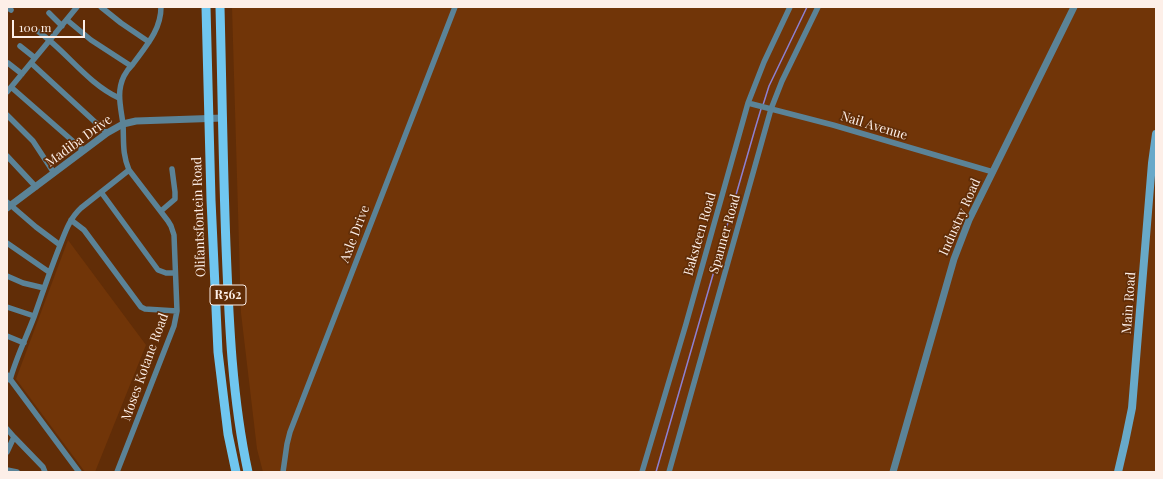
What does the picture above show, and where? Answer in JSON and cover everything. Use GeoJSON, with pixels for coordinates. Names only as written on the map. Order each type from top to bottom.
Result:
{"type":"FeatureCollection","features":[{"type":"Feature","properties":{"kind":"main road","name":"Olifantsfontein Road"},"geometry":{"type":"LineString","coordinates":[[206,7],[211,200],[218,352],[228,434],[236,472]]}},
{"type":"Feature","properties":{"kind":"main road","name":"Olifantsfontein Road"},"geometry":{"type":"LineString","coordinates":[[220,7],[231,353],[248,472]]}},
{"type":"Feature","properties":{"kind":"main road","name":"Main Road"},"geometry":{"type":"LineString","coordinates":[[1118,472],[1132,408],[1152,163],[1156,134]]}},
{"type":"Feature","properties":{"kind":"street"},"geometry":{"type":"LineString","coordinates":[[77,7],[9,89],[83,150]]}},
{"type":"Feature","properties":{"kind":"street"},"geometry":{"type":"LineString","coordinates":[[101,7],[149,42]]}},
{"type":"Feature","properties":{"kind":"street","name":"Moses Kotane Road"},"geometry":{"type":"LineString","coordinates":[[116,472],[174,326],[177,312],[174,235],[171,226],[161,211],[129,170],[124,156],[123,124],[119,98],[124,76],[149,42],[160,23],[162,7]]}},
{"type":"Feature","properties":{"kind":"street","name":"Axle Drive"},"geometry":{"type":"LineString","coordinates":[[283,472],[290,432],[455,7]]}},
{"type":"Feature","properties":{"kind":"street","name":"Baksteen Road"},"geometry":{"type":"LineString","coordinates":[[642,472],[748,103],[764,62],[790,7]]}},
{"type":"Feature","properties":{"kind":"street","name":"Spanner Road"},"geometry":{"type":"LineString","coordinates":[[669,472],[772,109],[782,82],[818,7]]}},
{"type":"Feature","properties":{"kind":"street","name":"Industry Road"},"geometry":{"type":"LineString","coordinates":[[893,472],[954,259],[965,229],[1074,7]]}},
{"type":"Feature","properties":{"kind":"street"},"geometry":{"type":"LineString","coordinates":[[49,13],[62,26]]}},
{"type":"Feature","properties":{"kind":"street"},"geometry":{"type":"LineString","coordinates":[[67,20],[91,40],[131,66]]}},
{"type":"Feature","properties":{"kind":"street"},"geometry":{"type":"LineString","coordinates":[[39,32],[50,40],[72,62],[102,88],[119,98]]}},
{"type":"Feature","properties":{"kind":"street"},"geometry":{"type":"LineString","coordinates":[[20,46],[35,58]]}},
{"type":"Feature","properties":{"kind":"street"},"geometry":{"type":"LineString","coordinates":[[8,63],[22,74]]}},
{"type":"Feature","properties":{"kind":"street"},"geometry":{"type":"LineString","coordinates":[[31,63],[107,133]]}},
{"type":"Feature","properties":{"kind":"street","name":"Nail Avenue"},"geometry":{"type":"LineString","coordinates":[[748,103],[833,125],[993,172]]}},
{"type":"Feature","properties":{"kind":"street"},"geometry":{"type":"LineString","coordinates":[[7,115],[33,141],[54,173]]}},
{"type":"Feature","properties":{"kind":"street","name":"Madiba Drive"},"geometry":{"type":"LineString","coordinates":[[8,205],[36,187],[107,133],[123,124],[136,121],[223,118]]}},
{"type":"Feature","properties":{"kind":"street"},"geometry":{"type":"LineString","coordinates":[[7,156],[36,187]]}},
{"type":"Feature","properties":{"kind":"street"},"geometry":{"type":"LineString","coordinates":[[161,211],[174,199],[175,192],[172,169]]}},
{"type":"Feature","properties":{"kind":"street"},"geometry":{"type":"LineString","coordinates":[[79,472],[9,378],[24,343],[64,233],[71,220],[81,208],[129,170]]}},
{"type":"Feature","properties":{"kind":"street"},"geometry":{"type":"LineString","coordinates":[[101,192],[158,270],[166,273],[175,273]]}},
{"type":"Feature","properties":{"kind":"street"},"geometry":{"type":"LineString","coordinates":[[8,205],[60,245]]}},
{"type":"Feature","properties":{"kind":"street"},"geometry":{"type":"LineString","coordinates":[[71,220],[84,230],[141,307],[145,309],[177,312]]}},
{"type":"Feature","properties":{"kind":"street"},"geometry":{"type":"LineString","coordinates":[[7,243],[49,272]]}},
{"type":"Feature","properties":{"kind":"street"},"geometry":{"type":"LineString","coordinates":[[7,276],[22,283],[44,288]]}},
{"type":"Feature","properties":{"kind":"street"},"geometry":{"type":"LineString","coordinates":[[7,307],[34,316]]}},
{"type":"Feature","properties":{"kind":"street"},"geometry":{"type":"LineString","coordinates":[[7,336],[24,343]]}},
{"type":"Feature","properties":{"kind":"street"},"geometry":{"type":"LineString","coordinates":[[7,429],[45,472]]}},
{"type":"Feature","properties":{"kind":"street"},"geometry":{"type":"LineString","coordinates":[[7,452],[14,437]]}},
{"type":"Feature","properties":{"kind":"street"},"geometry":{"type":"LineString","coordinates":[[7,470],[17,472]]}},
{"type":"Feature","properties":{"kind":"shaded area"},"geometry":{"type":"Polygon","coordinates":[[[232,7],[1156,7],[1156,472],[263,472],[257,449],[241,313],[232,7]]]}},
{"type":"Feature","properties":{"kind":"shaded area"},"geometry":{"type":"Polygon","coordinates":[[[68,240],[146,345],[95,472],[85,472],[16,379],[68,240]]]}},
{"type":"Feature","properties":{"kind":"waterway"},"geometry":{"type":"LineString","coordinates":[[763,105],[769,86],[807,7]]}},
{"type":"Feature","properties":{"kind":"waterway"},"geometry":{"type":"LineString","coordinates":[[656,472],[761,109]]}}]}
